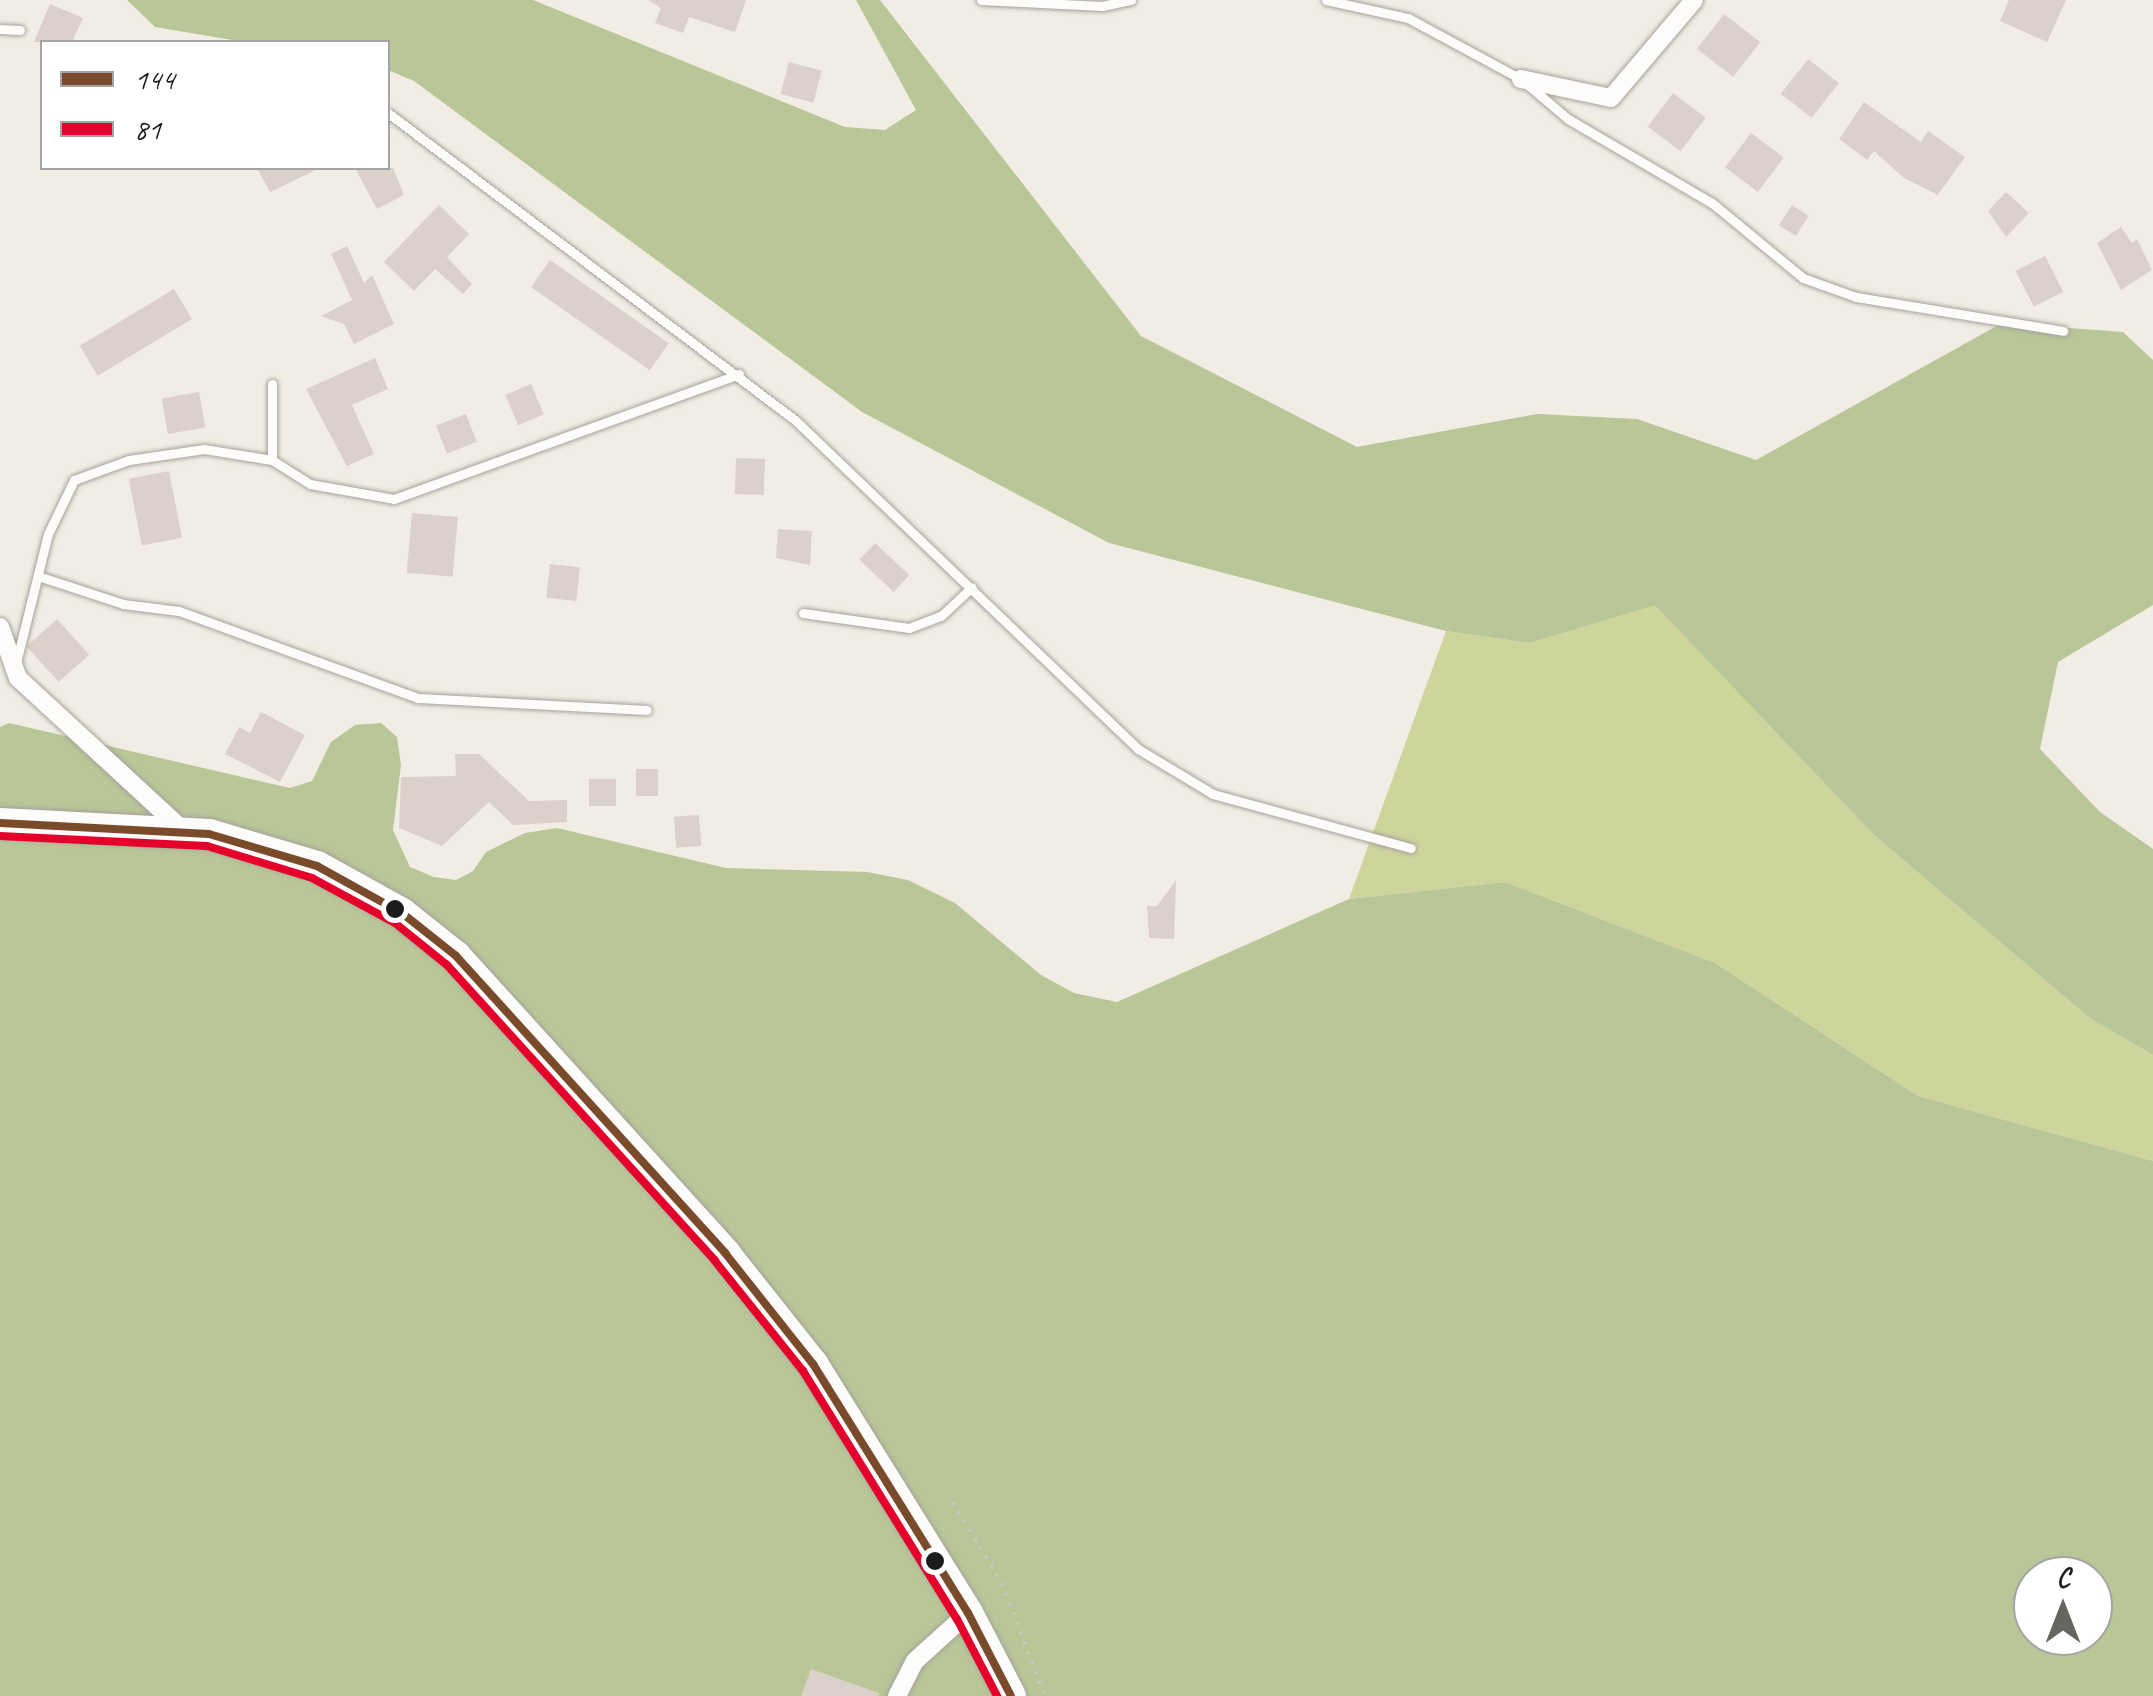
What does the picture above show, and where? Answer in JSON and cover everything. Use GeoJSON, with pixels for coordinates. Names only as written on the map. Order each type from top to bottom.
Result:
{"type":"FeatureCollection","features":[{"type":"Feature","properties":{"kind":"highway"},"geometry":{"type":"LineString","coordinates":[[0,823],[183,830],[317,866],[402,912],[456,956],[725,1253],[802,1350],[968,1613],[1011,1696]]}},
{"type":"Feature","properties":{"kind":"street"},"geometry":{"type":"LineString","coordinates":[[1521,79],[1611,98],[1694,0]]}},
{"type":"Feature","properties":{"kind":"street"},"geometry":{"type":"LineString","coordinates":[[0,627],[14,670],[183,830]]}},
{"type":"Feature","properties":{"kind":"street"},"geometry":{"type":"LineString","coordinates":[[897,1696],[915,1661],[968,1613]]}},
{"type":"Feature","properties":{"kind":"lane"},"geometry":{"type":"LineString","coordinates":[[981,0],[1102,6],[1131,0]]}},
{"type":"Feature","properties":{"kind":"lane"},"geometry":{"type":"LineString","coordinates":[[1326,0],[1408,18],[1521,79],[1568,119],[1712,203],[1803,278],[1856,296],[2063,331]]}},
{"type":"Feature","properties":{"kind":"lane"},"geometry":{"type":"LineString","coordinates":[[0,29],[20,30]]}},
{"type":"Feature","properties":{"kind":"lane"},"geometry":{"type":"LineString","coordinates":[[390,114],[739,374],[972,586],[1138,749],[1213,794],[1412,848]]}},
{"type":"Feature","properties":{"kind":"lane"},"geometry":{"type":"LineString","coordinates":[[14,670],[48,534],[74,480],[128,460],[204,449],[272,460],[310,484],[394,499],[739,374]]}},
{"type":"Feature","properties":{"kind":"lane"},"geometry":{"type":"LineString","coordinates":[[272,384],[272,460]]}},
{"type":"Feature","properties":{"kind":"lane"},"geometry":{"type":"LineString","coordinates":[[38,576],[123,604],[178,612],[418,698],[647,710]]}},
{"type":"Feature","properties":{"kind":"lane"},"geometry":{"type":"LineString","coordinates":[[803,613],[909,628],[941,616],[972,586]]}},
{"type":"Feature","properties":{"kind":"path"},"geometry":{"type":"LineString","coordinates":[[953,1502],[1002,1583],[1046,1695]]}},
{"type":"Feature","properties":{"kind":"green space"},"geometry":{"type":"Polygon","coordinates":[[[127,0],[533,0],[845,127],[885,130],[916,110],[856,0],[880,0],[1141,336],[1357,447],[1537,414],[1637,419],[1756,460],[2002,323],[2123,332],[2153,360],[2153,605],[2058,662],[2040,749],[2100,812],[2153,849],[2153,1055],[2091,1019],[1875,836],[1655,605],[1529,643],[1446,631],[1109,543],[862,412],[414,81],[390,71],[390,40],[232,40],[155,27],[127,0]]]}},
{"type":"Feature","properties":{"kind":"green space"},"geometry":{"type":"Polygon","coordinates":[[[1655,604],[1875,836],[2091,1019],[2153,1055],[2153,1161],[1918,1096],[1715,963],[1505,882],[1349,899],[1446,631],[1529,643],[1655,604]]]}},
{"type":"Feature","properties":{"kind":"green space"},"geometry":{"type":"Polygon","coordinates":[[[9,723],[290,788],[312,781],[331,742],[355,725],[381,723],[397,737],[401,765],[393,830],[410,867],[434,877],[456,880],[473,871],[486,852],[525,833],[557,828],[726,868],[867,872],[908,880],[955,903],[1041,975],[1074,993],[1117,1002],[1349,899],[1505,882],[1715,963],[1918,1096],[2153,1161],[2153,1696],[0,1696],[0,727],[9,723]]]}},
{"type":"Feature","properties":{"kind":"building"},"geometry":{"type":"Polygon","coordinates":[[[648,0],[746,0],[735,32],[689,17],[683,33],[655,23],[661,8],[648,0]]]}},
{"type":"Feature","properties":{"kind":"building"},"geometry":{"type":"Polygon","coordinates":[[[2009,0],[2066,0],[2047,42],[2000,21],[2009,0]]]}},
{"type":"Feature","properties":{"kind":"building"},"geometry":{"type":"Polygon","coordinates":[[[50,4],[83,18],[73,40],[34,42],[50,4]]]}},
{"type":"Feature","properties":{"kind":"building"},"geometry":{"type":"Polygon","coordinates":[[[1724,14],[1760,42],[1733,77],[1697,49],[1724,14]]]}},
{"type":"Feature","properties":{"kind":"building"},"geometry":{"type":"Polygon","coordinates":[[[1808,59],[1839,83],[1812,118],[1781,94],[1808,59]]]}},
{"type":"Feature","properties":{"kind":"building"},"geometry":{"type":"Polygon","coordinates":[[[789,62],[822,71],[813,103],[780,94],[789,62]]]}},
{"type":"Feature","properties":{"kind":"building"},"geometry":{"type":"Polygon","coordinates":[[[1673,93],[1706,118],[1680,151],[1648,127],[1673,93]]]}},
{"type":"Feature","properties":{"kind":"building"},"geometry":{"type":"Polygon","coordinates":[[[1864,102],[1921,142],[1928,131],[1965,157],[1938,195],[1904,178],[1874,151],[1867,160],[1839,139],[1864,102]]]}},
{"type":"Feature","properties":{"kind":"building"},"geometry":{"type":"Polygon","coordinates":[[[1751,133],[1784,158],[1758,192],[1725,167],[1751,133]]]}},
{"type":"Feature","properties":{"kind":"building"},"geometry":{"type":"Polygon","coordinates":[[[393,168],[404,195],[377,209],[356,170],[393,168]]]}},
{"type":"Feature","properties":{"kind":"building"},"geometry":{"type":"Polygon","coordinates":[[[258,170],[316,170],[270,192],[258,170]]]}},
{"type":"Feature","properties":{"kind":"building"},"geometry":{"type":"Polygon","coordinates":[[[2006,192],[2029,213],[2006,237],[1988,211],[2006,192]]]}},
{"type":"Feature","properties":{"kind":"building"},"geometry":{"type":"Polygon","coordinates":[[[439,205],[469,234],[447,257],[472,284],[463,294],[435,269],[414,291],[384,262],[439,205]]]}},
{"type":"Feature","properties":{"kind":"building"},"geometry":{"type":"Polygon","coordinates":[[[1792,205],[1809,216],[1796,236],[1779,225],[1792,205]]]}},
{"type":"Feature","properties":{"kind":"building"},"geometry":{"type":"Polygon","coordinates":[[[2121,227],[2132,243],[2137,239],[2152,270],[2121,290],[2097,243],[2121,227]]]}},
{"type":"Feature","properties":{"kind":"building"},"geometry":{"type":"Polygon","coordinates":[[[347,246],[364,283],[372,275],[394,324],[354,344],[344,324],[321,316],[352,300],[331,254],[347,246]]]}},
{"type":"Feature","properties":{"kind":"building"},"geometry":{"type":"Polygon","coordinates":[[[2045,256],[2063,292],[2034,307],[2016,271],[2045,256]]]}},
{"type":"Feature","properties":{"kind":"building"},"geometry":{"type":"Polygon","coordinates":[[[550,260],[669,343],[650,370],[531,287],[550,260]]]}},
{"type":"Feature","properties":{"kind":"building"},"geometry":{"type":"Polygon","coordinates":[[[174,289],[192,319],[98,376],[80,346],[174,289]]]}},
{"type":"Feature","properties":{"kind":"building"},"geometry":{"type":"Polygon","coordinates":[[[375,358],[388,389],[352,405],[374,454],[347,466],[306,389],[375,358]]]}},
{"type":"Feature","properties":{"kind":"building"},"geometry":{"type":"Polygon","coordinates":[[[531,384],[544,414],[518,425],[505,395],[531,384]]]}},
{"type":"Feature","properties":{"kind":"building"},"geometry":{"type":"Polygon","coordinates":[[[199,392],[205,427],[168,434],[162,399],[199,392]]]}},
{"type":"Feature","properties":{"kind":"building"},"geometry":{"type":"Polygon","coordinates":[[[466,414],[477,442],[447,453],[436,425],[466,414]]]}},
{"type":"Feature","properties":{"kind":"building"},"geometry":{"type":"Polygon","coordinates":[[[736,458],[765,459],[764,495],[735,494],[736,458]]]}},
{"type":"Feature","properties":{"kind":"building"},"geometry":{"type":"Polygon","coordinates":[[[169,471],[182,538],[142,546],[129,479],[169,471]]]}},
{"type":"Feature","properties":{"kind":"building"},"geometry":{"type":"Polygon","coordinates":[[[412,513],[458,517],[453,577],[407,573],[412,513]]]}},
{"type":"Feature","properties":{"kind":"building"},"geometry":{"type":"Polygon","coordinates":[[[778,529],[812,531],[810,565],[776,558],[778,529]]]}},
{"type":"Feature","properties":{"kind":"building"},"geometry":{"type":"Polygon","coordinates":[[[875,543],[909,575],[894,592],[859,560],[875,543]]]}},
{"type":"Feature","properties":{"kind":"building"},"geometry":{"type":"Polygon","coordinates":[[[550,564],[580,567],[576,601],[546,598],[550,564]]]}},
{"type":"Feature","properties":{"kind":"building"},"geometry":{"type":"Polygon","coordinates":[[[57,619],[89,655],[59,682],[27,646],[57,619]]]}},
{"type":"Feature","properties":{"kind":"building"},"geometry":{"type":"Polygon","coordinates":[[[261,712],[305,735],[280,782],[225,754],[239,727],[250,733],[261,712]]]}},
{"type":"Feature","properties":{"kind":"building"},"geometry":{"type":"Polygon","coordinates":[[[455,754],[479,754],[529,801],[567,800],[567,822],[513,825],[489,802],[442,846],[399,828],[401,777],[456,776],[455,754]]]}},
{"type":"Feature","properties":{"kind":"building"},"geometry":{"type":"Polygon","coordinates":[[[636,769],[658,769],[658,796],[636,796],[636,769]]]}},
{"type":"Feature","properties":{"kind":"building"},"geometry":{"type":"Polygon","coordinates":[[[589,779],[616,779],[616,806],[589,806],[589,779]]]}},
{"type":"Feature","properties":{"kind":"building"},"geometry":{"type":"Polygon","coordinates":[[[699,815],[701,846],[676,848],[674,817],[699,815]]]}},
{"type":"Feature","properties":{"kind":"building"},"geometry":{"type":"Polygon","coordinates":[[[1176,880],[1174,939],[1149,938],[1147,906],[1157,906],[1176,880]]]}},
{"type":"Feature","properties":{"kind":"building"},"geometry":{"type":"Polygon","coordinates":[[[811,1669],[879,1693],[878,1696],[801,1696],[811,1669]]]}},
{"type":"Feature","properties":{"kind":"transit line","name":"144"},"geometry":{"type":"LineString","coordinates":[[0,823],[209,834],[317,866],[402,913],[456,956],[725,1253],[813,1364],[968,1613],[1011,1696]]}},
{"type":"Feature","properties":{"kind":"transit line","name":"81"},"geometry":{"type":"LineString","coordinates":[[0,836],[207,846],[312,878],[395,923],[447,965],[715,1261],[803,1371],[957,1619],[997,1696]]}}]}
